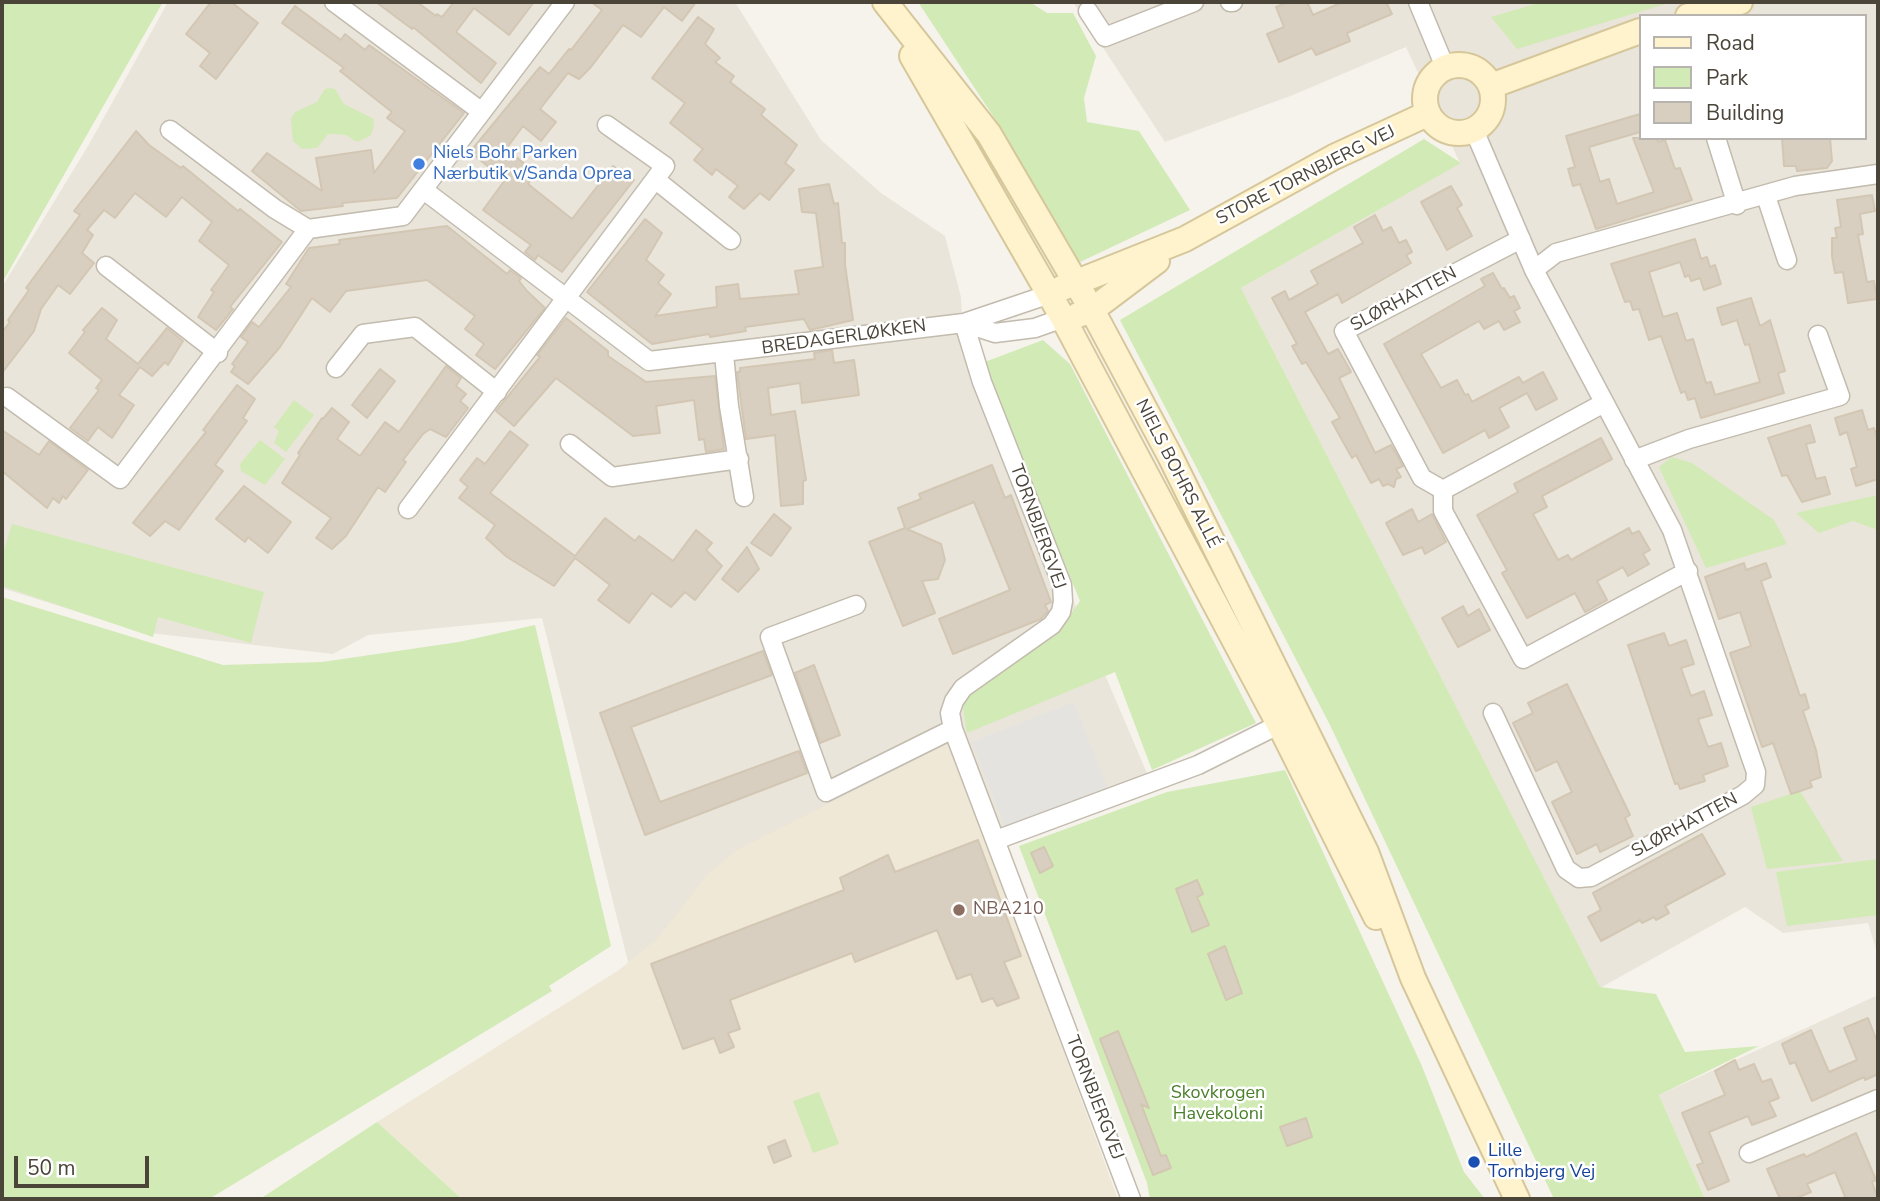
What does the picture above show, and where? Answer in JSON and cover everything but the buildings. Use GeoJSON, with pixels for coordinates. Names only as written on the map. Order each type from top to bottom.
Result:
{"type":"FeatureCollection","features":[{"type":"Feature","properties":{"kind":"street"},"geometry":{"type":"LineString","coordinates":[[170,130],[275,209],[308,229],[403,216],[425,191],[565,2]]}},
{"type":"Feature","properties":{"kind":"street","name":"NIELS BOHRS ALLÉ"},"geometry":{"type":"LineString","coordinates":[[885,2],[910,52],[971,155],[1063,288]]}},
{"type":"Feature","properties":{"kind":"street","name":"NIELS BOHRS ALLÉ"},"geometry":{"type":"LineString","coordinates":[[885,2],[989,134],[1063,288],[1146,436],[1170,456],[1289,720]]}},
{"type":"Feature","properties":{"kind":"street"},"geometry":{"type":"LineString","coordinates":[[1088,11],[1105,37],[1194,2]]}},
{"type":"Feature","properties":{"kind":"street"},"geometry":{"type":"LineString","coordinates":[[1418,2],[1446,67]]}},
{"type":"Feature","properties":{"kind":"street"},"geometry":{"type":"LineString","coordinates":[[1695,14],[1740,2]]}},
{"type":"Feature","properties":{"kind":"street"},"geometry":{"type":"LineString","coordinates":[[340,3],[482,112]]}},
{"type":"Feature","properties":{"kind":"street"},"geometry":{"type":"LineString","coordinates":[[1491,86],[1638,32]]}},
{"type":"Feature","properties":{"kind":"street"},"geometry":{"type":"LineString","coordinates":[[1459,64],[1472,67],[1483,75],[1491,86],[1491,111],[1474,130],[1461,134],[1447,132],[1436,125],[1427,114],[1424,103],[1429,82],[1446,67],[1459,64]]}},
{"type":"Feature","properties":{"kind":"street","name":"STORE TORNBJERG VEJ"},"geometry":{"type":"LineString","coordinates":[[1078,314],[1185,239],[1334,157],[1427,114]]}},
{"type":"Feature","properties":{"kind":"street"},"geometry":{"type":"LineString","coordinates":[[408,509],[665,166],[607,125]]}},
{"type":"Feature","properties":{"kind":"street","name":"SLØRHATTEN"},"geometry":{"type":"LineString","coordinates":[[1474,130],[1534,270],[1672,530],[1756,772],[1755,785],[1743,795],[1591,877],[1579,878],[1566,869],[1493,713]]}},
{"type":"Feature","properties":{"kind":"street"},"geometry":{"type":"LineString","coordinates":[[1717,140],[1737,205]]}},
{"type":"Feature","properties":{"kind":"street"},"geometry":{"type":"LineString","coordinates":[[1534,270],[1556,253],[1737,205],[1796,186],[1878,174]]}},
{"type":"Feature","properties":{"kind":"street"},"geometry":{"type":"LineString","coordinates":[[656,180],[731,240]]}},
{"type":"Feature","properties":{"kind":"street","name":"BREDAGERLØKKEN"},"geometry":{"type":"LineString","coordinates":[[425,191],[649,361],[964,323],[1063,288]]}},
{"type":"Feature","properties":{"kind":"street"},"geometry":{"type":"LineString","coordinates":[[1766,196],[1787,260]]}},
{"type":"Feature","properties":{"kind":"street"},"geometry":{"type":"LineString","coordinates":[[7,397],[120,479],[218,353],[308,229]]}},
{"type":"Feature","properties":{"kind":"street","name":"STORE TORNBJERG VEJ"},"geometry":{"type":"LineString","coordinates":[[1063,288],[1185,239]]}},
{"type":"Feature","properties":{"kind":"street","name":"SLØRHATTEN"},"geometry":{"type":"LineString","coordinates":[[1443,490],[1422,478],[1344,331],[1521,239]]}},
{"type":"Feature","properties":{"kind":"street"},"geometry":{"type":"LineString","coordinates":[[106,266],[218,353]]}},
{"type":"Feature","properties":{"kind":"street","name":"NIELS BOHRS ALLÉ"},"geometry":{"type":"LineString","coordinates":[[1078,314],[1289,720],[1366,852],[1413,978],[1517,1199]]}},
{"type":"Feature","properties":{"kind":"street","name":"BREDAGERLØKKEN"},"geometry":{"type":"LineString","coordinates":[[964,323],[995,333],[1035,328],[1078,314]]}},
{"type":"Feature","properties":{"kind":"street","name":"TORNBJERGVEJ"},"geometry":{"type":"LineString","coordinates":[[964,323],[982,382],[1062,585],[1063,601],[1061,612],[1052,625],[963,688],[950,713],[953,729],[1131,1199]]}},
{"type":"Feature","properties":{"kind":"street"},"geometry":{"type":"LineString","coordinates":[[336,368],[363,334],[415,327],[497,392]]}},
{"type":"Feature","properties":{"kind":"street"},"geometry":{"type":"LineString","coordinates":[[1634,460],[1689,439],[1840,396],[1818,335]]}},
{"type":"Feature","properties":{"kind":"street"},"geometry":{"type":"LineString","coordinates":[[724,354],[744,497]]}},
{"type":"Feature","properties":{"kind":"street"},"geometry":{"type":"LineString","coordinates":[[1604,403],[1443,490],[1443,511],[1523,660],[1688,571]]}},
{"type":"Feature","properties":{"kind":"street"},"geometry":{"type":"LineString","coordinates":[[570,444],[612,477],[738,459]]}},
{"type":"Feature","properties":{"kind":"street"},"geometry":{"type":"LineString","coordinates":[[856,605],[770,637],[826,792],[953,729]]}},
{"type":"Feature","properties":{"kind":"street"},"geometry":{"type":"LineString","coordinates":[[996,840],[1198,765],[1289,720]]}},
{"type":"Feature","properties":{"kind":"street"},"geometry":{"type":"LineString","coordinates":[[1749,1153],[1878,1100]]}},
{"type":"Feature","properties":{"kind":"shaded area"},"geometry":{"type":"Polygon","coordinates":[[[168,2],[735,2],[821,140],[881,193],[945,236],[961,297],[963,342],[1149,778],[989,839],[1039,975],[662,1098],[542,618],[368,635],[333,654],[141,632],[2,588],[2,287],[88,146],[168,2]]]}},
{"type":"Feature","properties":{"kind":"shaded area"},"geometry":{"type":"Polygon","coordinates":[[[1073,2],[1878,2],[1878,956],[1868,923],[1783,933],[1745,907],[1600,988],[1241,288],[1460,163],[1406,47],[1293,95],[1165,142],[1073,2]]]}},
{"type":"Feature","properties":{"kind":"shaded area"},"geometry":{"type":"Polygon","coordinates":[[[1074,702],[1108,789],[1006,829],[972,742],[1074,702]]]}},
{"type":"Feature","properties":{"kind":"shaded area"},"geometry":{"type":"Polygon","coordinates":[[[950,743],[1118,1199],[462,1199],[377,1122],[619,970],[657,939],[709,873],[737,850],[950,743]]]}},
{"type":"Feature","properties":{"kind":"shaded area"},"geometry":{"type":"Polygon","coordinates":[[[1878,995],[1878,1199],[1705,1199],[1659,1095],[1878,995]]]}},
{"type":"Feature","properties":{"kind":"green space"},"geometry":{"type":"Polygon","coordinates":[[[2,2],[163,2],[2,283],[2,2]]]}},
{"type":"Feature","properties":{"kind":"green space"},"geometry":{"type":"Polygon","coordinates":[[[918,2],[1030,2],[1047,13],[1073,13],[1096,56],[1084,98],[1087,122],[1139,131],[1190,210],[1078,263],[997,122],[918,2]]]}},
{"type":"Feature","properties":{"kind":"green space"},"geometry":{"type":"Polygon","coordinates":[[[1542,2],[1672,2],[1517,49],[1491,17],[1542,2]]]}},
{"type":"Feature","properties":{"kind":"green space"},"geometry":{"type":"Polygon","coordinates":[[[325,89],[335,89],[344,104],[374,119],[373,130],[370,136],[357,142],[346,135],[328,134],[317,148],[302,149],[293,141],[291,119],[295,112],[317,102],[325,89]]]}},
{"type":"Feature","properties":{"kind":"green space"},"geometry":{"type":"Polygon","coordinates":[[[1424,139],[1461,163],[1241,288],[1600,987],[1656,994],[1685,1052],[1759,1046],[1659,1095],[1705,1199],[1554,1199],[1330,725],[1120,320],[1424,139]]]}},
{"type":"Feature","properties":{"kind":"green space"},"geometry":{"type":"Polygon","coordinates":[[[1043,340],[1070,364],[1256,723],[1152,770],[1115,672],[967,733],[962,700],[1064,624],[1080,601],[982,363],[1043,340]]]}},
{"type":"Feature","properties":{"kind":"green space"},"geometry":{"type":"Polygon","coordinates":[[[294,400],[314,415],[286,452],[274,443],[279,431],[274,427],[294,400]]]}},
{"type":"Feature","properties":{"kind":"green space"},"geometry":{"type":"Polygon","coordinates":[[[260,440],[285,459],[265,485],[241,471],[240,464],[260,440]]]}},
{"type":"Feature","properties":{"kind":"green space"},"geometry":{"type":"Polygon","coordinates":[[[1672,457],[1692,463],[1774,520],[1787,544],[1706,568],[1659,467],[1672,457]]]}},
{"type":"Feature","properties":{"kind":"green space"},"geometry":{"type":"Polygon","coordinates":[[[1878,495],[1878,530],[1853,521],[1819,533],[1796,513],[1878,495]]]}},
{"type":"Feature","properties":{"kind":"green space"},"geometry":{"type":"Polygon","coordinates":[[[12,524],[264,592],[251,643],[158,617],[153,637],[2,586],[2,557],[12,524]]]}},
{"type":"Feature","properties":{"kind":"green space"},"geometry":{"type":"Polygon","coordinates":[[[2,597],[223,665],[322,662],[459,642],[535,625],[611,946],[549,986],[552,991],[209,1199],[2,1199],[2,597]]]}},
{"type":"Feature","properties":{"kind":"green space","name":"Skovkrogen Havekoloni"},"geometry":{"type":"Polygon","coordinates":[[[1285,770],[1421,1064],[1464,1172],[1485,1199],[1150,1199],[1147,1183],[1019,846],[1167,792],[1285,770]]]}},
{"type":"Feature","properties":{"kind":"green space"},"geometry":{"type":"Polygon","coordinates":[[[1800,791],[1843,861],[1767,869],[1751,807],[1800,791]]]}},
{"type":"Feature","properties":{"kind":"green space"},"geometry":{"type":"Polygon","coordinates":[[[1878,859],[1878,915],[1787,926],[1776,872],[1878,859]]]}},
{"type":"Feature","properties":{"kind":"green space"},"geometry":{"type":"Polygon","coordinates":[[[819,1092],[839,1144],[813,1153],[793,1101],[819,1092]]]}},
{"type":"Feature","properties":{"kind":"green space"},"geometry":{"type":"Polygon","coordinates":[[[377,1122],[462,1199],[260,1199],[377,1122]]]}},
{"type":"Feature","properties":{"kind":"place","name":"Niels Bohr Parken Nærbutik v/Sanda Oprea"},"geometry":{"type":"Point","coordinates":[419,164]}},
{"type":"Feature","properties":{"kind":"place","name":"NBA210"},"geometry":{"type":"Point","coordinates":[959,910]}},
{"type":"Feature","properties":{"kind":"place","name":"Lille Tornbjerg Vej"},"geometry":{"type":"Point","coordinates":[1474,1162]}}]}
